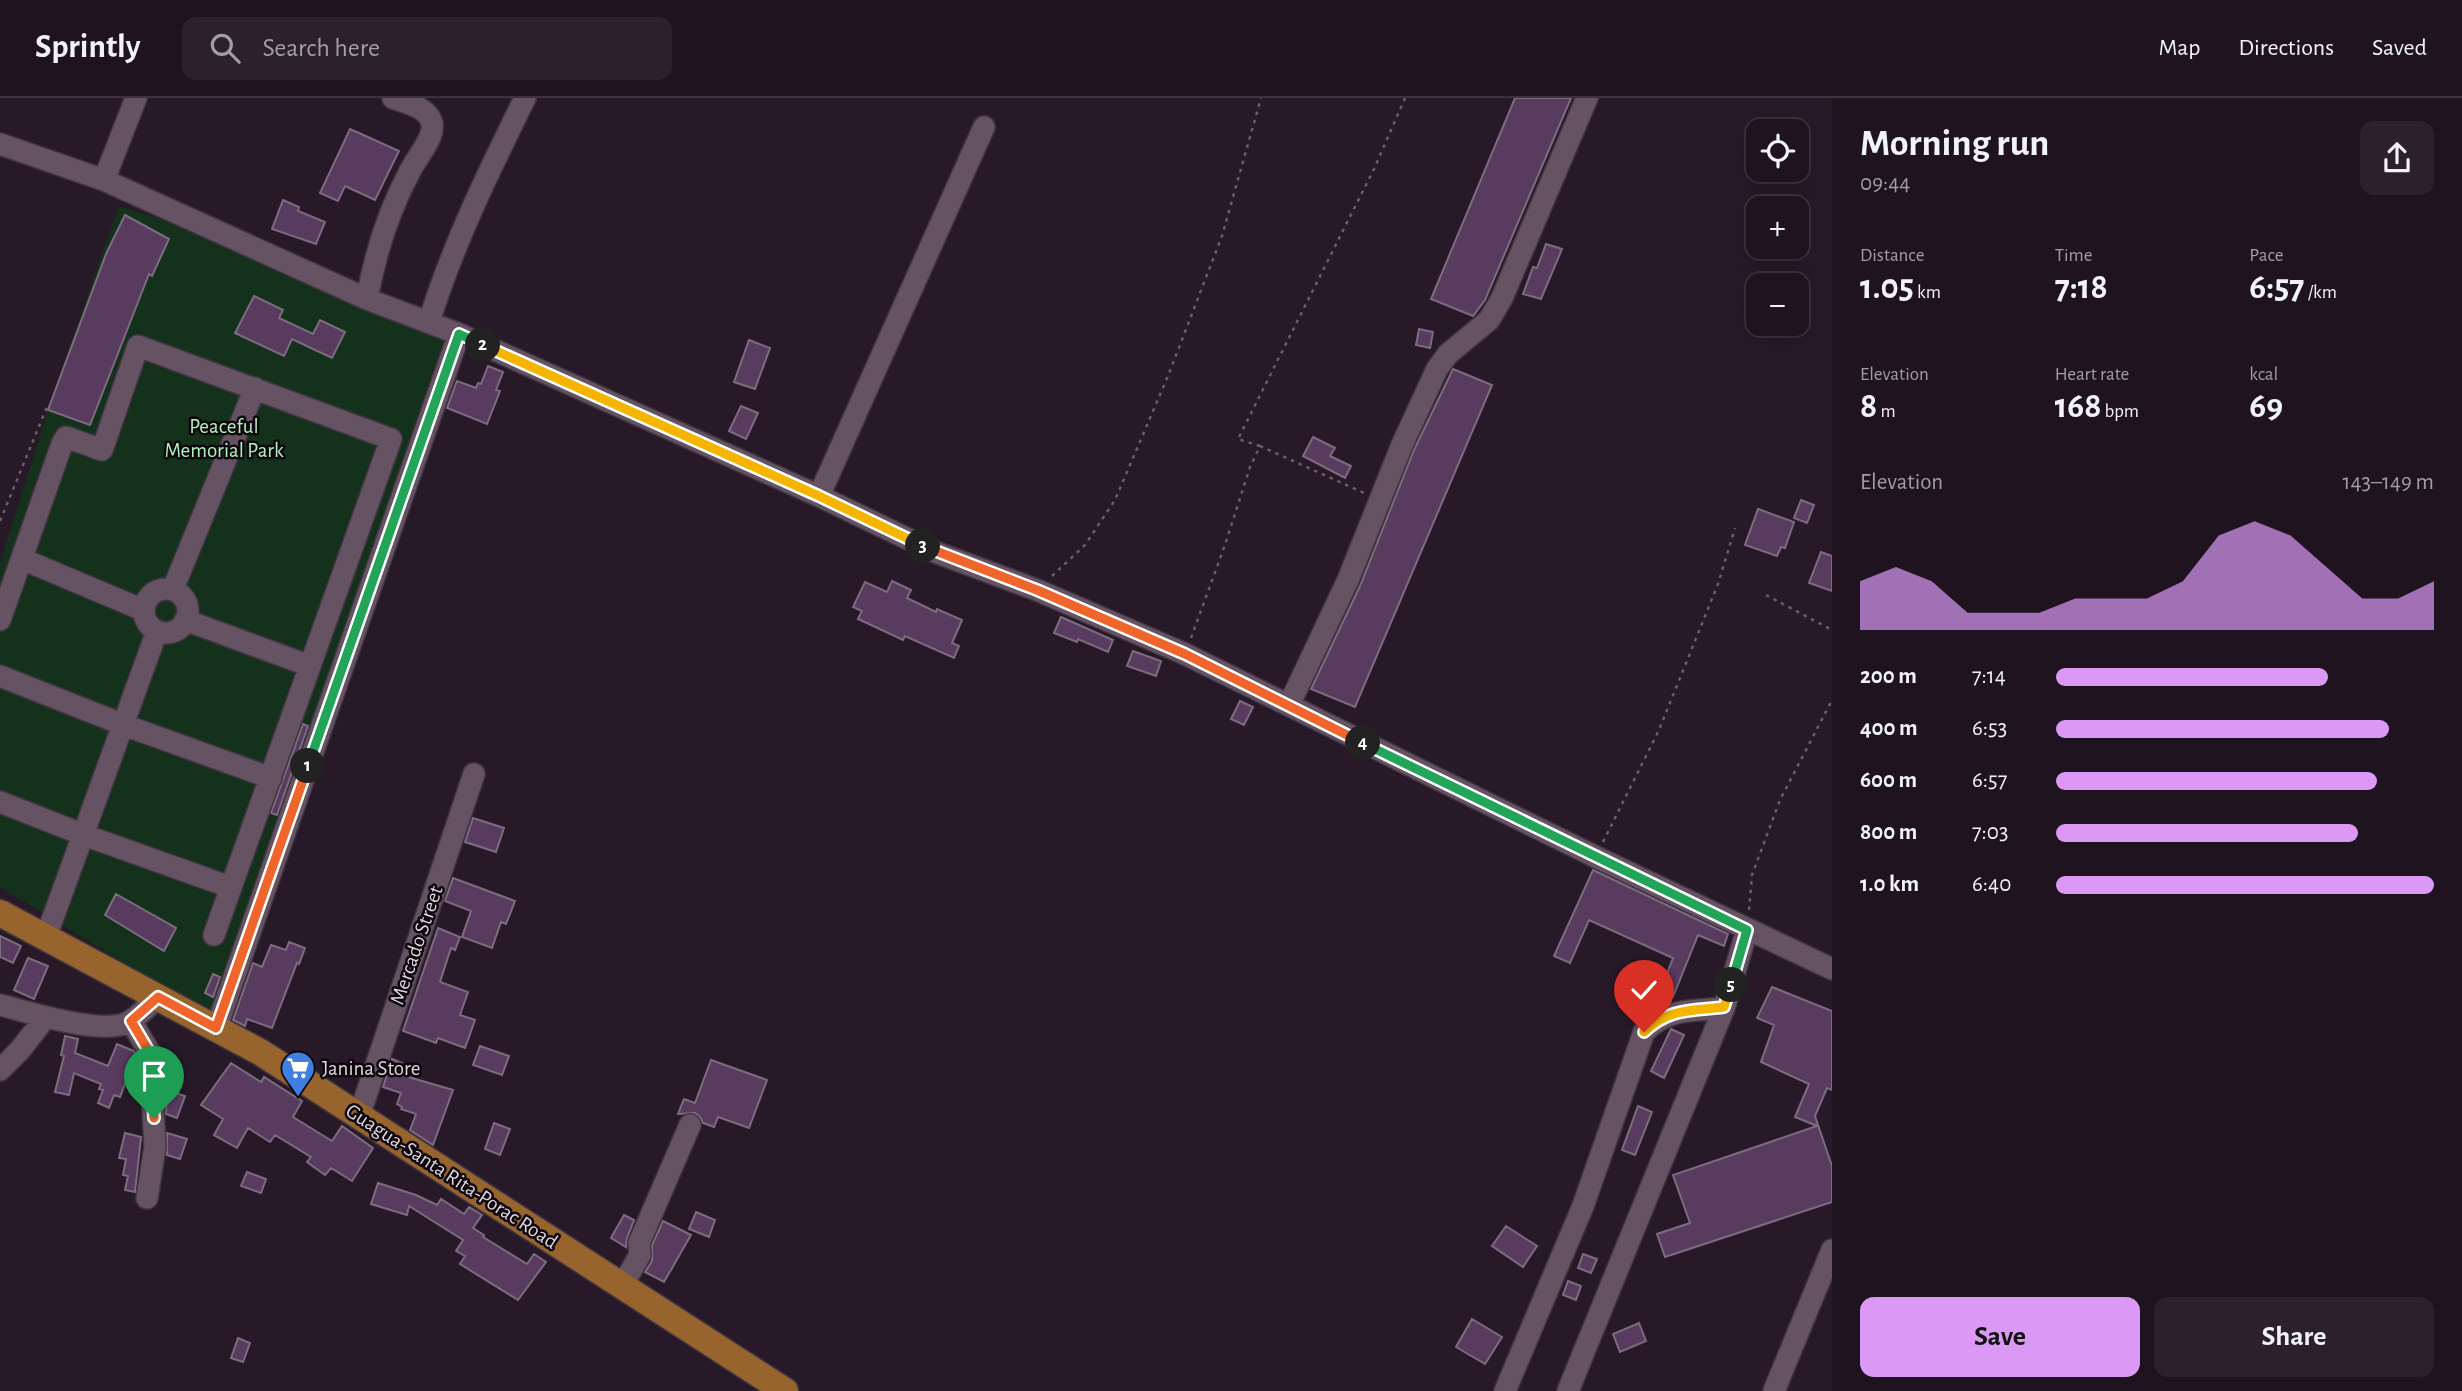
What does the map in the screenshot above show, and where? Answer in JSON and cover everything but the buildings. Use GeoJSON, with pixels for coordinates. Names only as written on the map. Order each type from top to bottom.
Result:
{"type":"FeatureCollection","features":[{"type":"Feature","properties":{"kind":"main road","name":"Guagua-Santa Rita-Porac Road"},"geometry":{"type":"LineString","coordinates":[[0,913],[260,1052],[785,1391]]}},
{"type":"Feature","properties":{"kind":"street"},"geometry":{"type":"LineString","coordinates":[[104,180],[136,98]]}},
{"type":"Feature","properties":{"kind":"street"},"geometry":{"type":"LineString","coordinates":[[367,299],[382,235],[409,173],[433,131],[431,120],[423,110],[393,98]]}},
{"type":"Feature","properties":{"kind":"street"},"geometry":{"type":"LineString","coordinates":[[429,322],[443,277],[463,229],[525,98]]}},
{"type":"Feature","properties":{"kind":"street"},"geometry":{"type":"LineString","coordinates":[[1289,705],[1348,580],[1437,369],[1448,354],[1489,320],[1502,298],[1587,98]]}},
{"type":"Feature","properties":{"kind":"street"},"geometry":{"type":"LineString","coordinates":[[819,496],[984,127]]}},
{"type":"Feature","properties":{"kind":"street"},"geometry":{"type":"LineString","coordinates":[[0,144],[104,180],[367,299],[459,334],[819,496],[935,552],[1037,590],[1185,654],[1384,754],[1832,969]]}},
{"type":"Feature","properties":{"kind":"street"},"geometry":{"type":"LineString","coordinates":[[216,1028],[459,334]]}},
{"type":"Feature","properties":{"kind":"street"},"geometry":{"type":"LineString","coordinates":[[0,620],[62,444],[66,437],[102,450],[138,346],[391,439],[214,935]]}},
{"type":"Feature","properties":{"kind":"street"},"geometry":{"type":"LineString","coordinates":[[173,590],[255,388]]}},
{"type":"Feature","properties":{"kind":"street"},"geometry":{"type":"LineString","coordinates":[[22,559],[143,610]]}},
{"type":"Feature","properties":{"kind":"street"},"geometry":{"type":"LineString","coordinates":[[158,590],[173,590],[187,602],[188,615],[176,630],[169,633],[157,631],[148,625],[143,610],[151,594],[158,590]]}},
{"type":"Feature","properties":{"kind":"street"},"geometry":{"type":"LineString","coordinates":[[185,620],[310,666]]}},
{"type":"Feature","properties":{"kind":"street"},"geometry":{"type":"LineString","coordinates":[[46,937],[157,631]]}},
{"type":"Feature","properties":{"kind":"street"},"geometry":{"type":"LineString","coordinates":[[0,676],[271,778]]}},
{"type":"Feature","properties":{"kind":"street","name":"Mercado Street"},"geometry":{"type":"LineString","coordinates":[[359,1116],[474,774]]}},
{"type":"Feature","properties":{"kind":"street"},"geometry":{"type":"LineString","coordinates":[[0,802],[230,887]]}},
{"type":"Feature","properties":{"kind":"street"},"geometry":{"type":"LineString","coordinates":[[1568,1391],[1724,1007],[1747,930]]}},
{"type":"Feature","properties":{"kind":"street"},"geometry":{"type":"LineString","coordinates":[[0,1005],[45,1018],[110,1027],[131,1021],[158,997]]}},
{"type":"Feature","properties":{"kind":"street"},"geometry":{"type":"LineString","coordinates":[[1505,1391],[1583,1206],[1644,1032],[1667,1014],[1724,1007]]}},
{"type":"Feature","properties":{"kind":"street"},"geometry":{"type":"LineString","coordinates":[[0,1070],[45,1018]]}},
{"type":"Feature","properties":{"kind":"street"},"geometry":{"type":"LineString","coordinates":[[131,1021],[150,1053],[155,1147],[147,1198]]}},
{"type":"Feature","properties":{"kind":"street"},"geometry":{"type":"LineString","coordinates":[[622,1286],[640,1255],[639,1243],[690,1125]]}},
{"type":"Feature","properties":{"kind":"street"},"geometry":{"type":"LineString","coordinates":[[1774,1391],[1832,1250]]}},
{"type":"Feature","properties":{"kind":"path"},"geometry":{"type":"LineString","coordinates":[[1037,590],[1085,545],[1115,500],[1168,376],[1222,236],[1261,98]]}},
{"type":"Feature","properties":{"kind":"path"},"geometry":{"type":"LineString","coordinates":[[1380,500],[1260,446],[1238,439],[1374,169],[1405,98]]}},
{"type":"Feature","properties":{"kind":"path"},"geometry":{"type":"LineString","coordinates":[[0,521],[47,407]]}},
{"type":"Feature","properties":{"kind":"path"},"geometry":{"type":"LineString","coordinates":[[1185,654],[1250,467],[1260,446]]}},
{"type":"Feature","properties":{"kind":"path"},"geometry":{"type":"LineString","coordinates":[[1596,857],[1659,730],[1718,584],[1735,528]]}},
{"type":"Feature","properties":{"kind":"path"},"geometry":{"type":"LineString","coordinates":[[1766,595],[1832,630]]}},
{"type":"Feature","properties":{"kind":"path"},"geometry":{"type":"LineString","coordinates":[[1747,930],[1752,875],[1780,800],[1832,700]]}},
{"type":"Feature","properties":{"kind":"green space","name":"Peaceful Memorial Park"},"geometry":{"type":"Polygon","coordinates":[[[119,206],[179,225],[444,339],[215,1019],[0,887],[0,563],[55,388],[119,206]]]}},
{"type":"Feature","properties":{"kind":"place","name":"Janina Store"},"geometry":{"type":"Point","coordinates":[298,1098]}},
{"type":"Feature","properties":{"kind":"route"},"geometry":{"type":"LineString","coordinates":[[154,1118],[150,1053],[131,1021],[158,997],[216,1028],[459,334],[819,496],[935,552],[1037,590],[1185,654],[1747,930],[1724,1007],[1667,1014],[1644,1032]]}}]}
